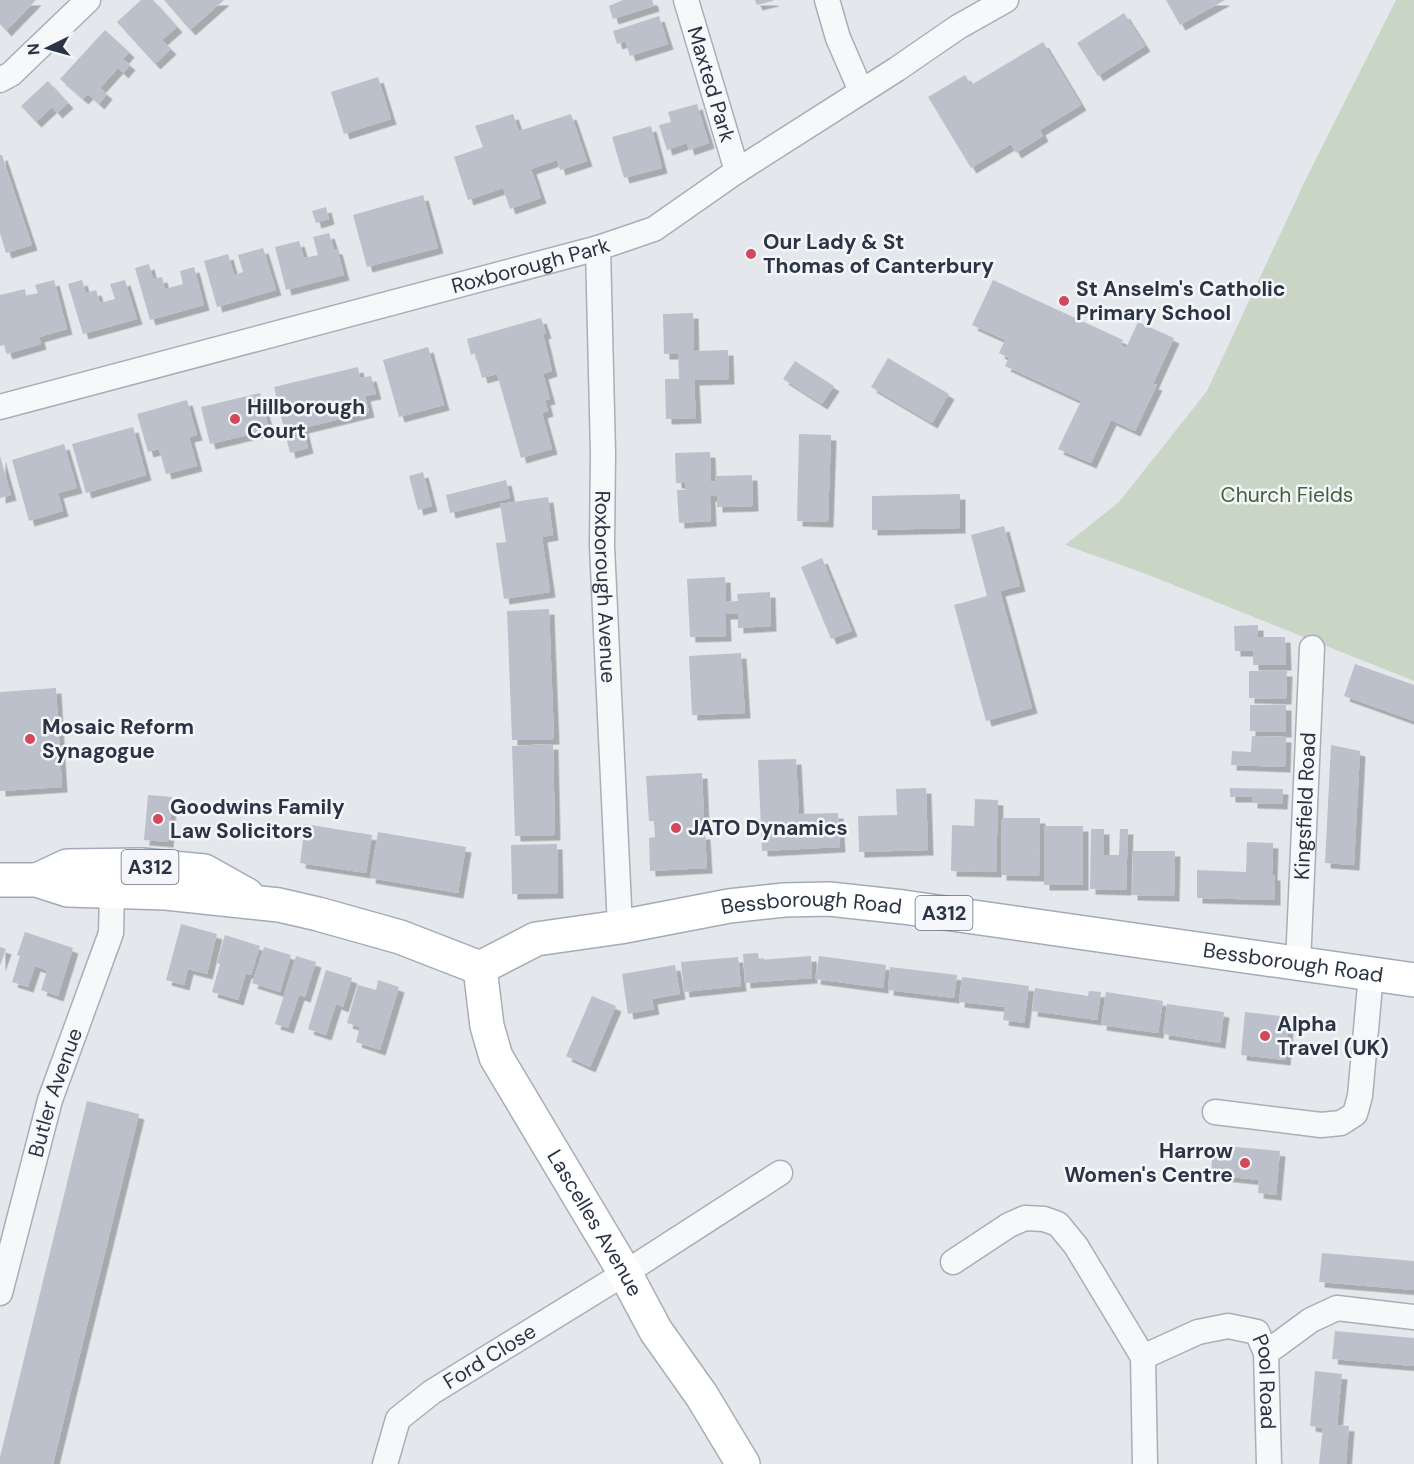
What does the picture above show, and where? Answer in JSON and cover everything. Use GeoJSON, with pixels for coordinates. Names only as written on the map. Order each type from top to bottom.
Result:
{"type":"FeatureCollection","features":[{"type":"Feature","properties":{"kind":"main road","name":"A312"},"geometry":{"type":"LineString","coordinates":[[37,880],[67,866],[141,866],[204,871],[259,902]]}},
{"type":"Feature","properties":{"kind":"main road","name":"A312"},"geometry":{"type":"LineString","coordinates":[[0,880],[37,880],[68,890],[166,893],[259,902],[318,914],[400,937],[480,968]]}},
{"type":"Feature","properties":{"kind":"main road","name":"Bessborough Road"},"geometry":{"type":"LineString","coordinates":[[480,968],[536,939],[620,927],[729,906],[784,900],[829,900],[914,908],[1414,980]]}},
{"type":"Feature","properties":{"kind":"main road","name":"Lascelles Avenue"},"geometry":{"type":"LineString","coordinates":[[480,968],[487,1026],[496,1057],[656,1331],[702,1396],[743,1464]]}},
{"type":"Feature","properties":{"kind":"street"},"geometry":{"type":"LineString","coordinates":[[0,80],[11,74],[88,0]]}},
{"type":"Feature","properties":{"kind":"street","name":"Maxted Park"},"geometry":{"type":"LineString","coordinates":[[686,0],[737,171]]}},
{"type":"Feature","properties":{"kind":"street"},"geometry":{"type":"LineString","coordinates":[[827,0],[838,38],[861,90]]}},
{"type":"Feature","properties":{"kind":"street","name":"Roxborough Park"},"geometry":{"type":"LineString","coordinates":[[0,407],[598,248],[654,229],[737,171],[861,90],[897,69],[958,27],[1006,0]]}},
{"type":"Feature","properties":{"kind":"street","name":"Roxborough Avenue"},"geometry":{"type":"LineString","coordinates":[[598,248],[603,453],[602,546],[620,927]]}},
{"type":"Feature","properties":{"kind":"street","name":"Kingsfield Road"},"geometry":{"type":"LineString","coordinates":[[1298,964],[1312,648]]}},
{"type":"Feature","properties":{"kind":"street","name":"Butler Avenue"},"geometry":{"type":"LineString","coordinates":[[0,1293],[50,1100],[111,933],[112,892]]}},
{"type":"Feature","properties":{"kind":"street"},"geometry":{"type":"LineString","coordinates":[[1215,1112],[1321,1125],[1341,1123],[1355,1114],[1360,1096],[1371,974]]}},
{"type":"Feature","properties":{"kind":"street","name":"Ford Close"},"geometry":{"type":"LineString","coordinates":[[385,1464],[398,1419],[432,1392],[780,1173]]}},
{"type":"Feature","properties":{"kind":"street"},"geometry":{"type":"LineString","coordinates":[[953,1262],[1009,1225],[1025,1218],[1044,1219],[1058,1224],[1076,1246],[1143,1357],[1145,1464]]}},
{"type":"Feature","properties":{"kind":"street"},"geometry":{"type":"LineString","coordinates":[[1266,1353],[1311,1320],[1337,1308],[1414,1317]]}},
{"type":"Feature","properties":{"kind":"street","name":"Pool Road"},"geometry":{"type":"LineString","coordinates":[[1143,1357],[1198,1332],[1228,1326],[1257,1332],[1266,1353],[1269,1464]]}},
{"type":"Feature","properties":{"kind":"green space","name":"Church Fields"},"geometry":{"type":"Polygon","coordinates":[[[1396,0],[1414,0],[1414,681],[1146,574],[1065,545],[1119,502],[1207,391],[1305,181],[1396,0]]]}},
{"type":"Feature","properties":{"kind":"building"},"geometry":{"type":"Polygon","coordinates":[[[0,0],[36,0],[6,31],[0,24],[0,0]]]}},
{"type":"Feature","properties":{"kind":"building"},"geometry":{"type":"Polygon","coordinates":[[[141,0],[153,0],[177,27],[162,40],[171,49],[155,64],[117,22],[141,0]]]}},
{"type":"Feature","properties":{"kind":"building"},"geometry":{"type":"Polygon","coordinates":[[[164,0],[224,0],[190,30],[164,0]]]}},
{"type":"Feature","properties":{"kind":"building"},"geometry":{"type":"Polygon","coordinates":[[[623,0],[652,0],[654,6],[613,19],[609,6],[623,0]]]}},
{"type":"Feature","properties":{"kind":"building"},"geometry":{"type":"Polygon","coordinates":[[[755,0],[773,0],[773,1],[757,5],[755,0]]]}},
{"type":"Feature","properties":{"kind":"building"},"geometry":{"type":"Polygon","coordinates":[[[1166,0],[1225,0],[1180,25],[1166,0]]]}},
{"type":"Feature","properties":{"kind":"building"},"geometry":{"type":"Polygon","coordinates":[[[1124,13],[1145,46],[1098,76],[1077,43],[1124,13]]]}},
{"type":"Feature","properties":{"kind":"building"},"geometry":{"type":"Polygon","coordinates":[[[659,16],[668,44],[630,56],[625,41],[617,44],[613,31],[659,16]]]}},
{"type":"Feature","properties":{"kind":"building"},"geometry":{"type":"Polygon","coordinates":[[[105,30],[129,52],[123,59],[130,65],[123,73],[118,68],[100,88],[107,94],[99,104],[88,94],[83,99],[60,79],[105,30]]]}},
{"type":"Feature","properties":{"kind":"building"},"geometry":{"type":"Polygon","coordinates":[[[1043,42],[1081,105],[1040,130],[1043,136],[1016,153],[1011,144],[971,168],[928,97],[965,75],[971,85],[1043,42]]]}},
{"type":"Feature","properties":{"kind":"building"},"geometry":{"type":"Polygon","coordinates":[[[378,77],[391,119],[344,134],[331,92],[378,77]]]}},
{"type":"Feature","properties":{"kind":"building"},"geometry":{"type":"Polygon","coordinates":[[[48,81],[68,103],[57,113],[52,107],[36,122],[21,106],[48,81]]]}},
{"type":"Feature","properties":{"kind":"building"},"geometry":{"type":"Polygon","coordinates":[[[697,104],[709,143],[689,150],[687,143],[667,150],[659,125],[671,122],[668,112],[697,104]]]}},
{"type":"Feature","properties":{"kind":"building"},"geometry":{"type":"Polygon","coordinates":[[[513,114],[519,131],[571,114],[587,161],[560,170],[557,160],[531,169],[541,198],[510,209],[503,188],[468,200],[454,157],[483,147],[475,126],[513,114]]]}},
{"type":"Feature","properties":{"kind":"building"},"geometry":{"type":"Polygon","coordinates":[[[651,126],[662,168],[624,178],[612,137],[651,126]]]}},
{"type":"Feature","properties":{"kind":"building"},"geometry":{"type":"Polygon","coordinates":[[[0,155],[2,155],[32,245],[6,253],[0,233],[0,155]]]}},
{"type":"Feature","properties":{"kind":"building"},"geometry":{"type":"Polygon","coordinates":[[[423,195],[438,248],[367,267],[353,215],[423,195]]]}},
{"type":"Feature","properties":{"kind":"building"},"geometry":{"type":"Polygon","coordinates":[[[326,207],[329,219],[316,223],[312,211],[326,207]]]}},
{"type":"Feature","properties":{"kind":"building"},"geometry":{"type":"Polygon","coordinates":[[[329,233],[334,249],[337,249],[344,275],[286,290],[275,247],[299,241],[304,258],[318,255],[313,237],[329,233]]]}},
{"type":"Feature","properties":{"kind":"building"},"geometry":{"type":"Polygon","coordinates":[[[263,248],[276,290],[217,307],[204,261],[228,254],[234,275],[243,272],[238,255],[263,248]]]}},
{"type":"Feature","properties":{"kind":"building"},"geometry":{"type":"Polygon","coordinates":[[[149,264],[153,279],[162,277],[165,289],[183,284],[180,271],[194,267],[204,305],[150,320],[135,268],[149,264]]]}},
{"type":"Feature","properties":{"kind":"building"},"geometry":{"type":"Polygon","coordinates":[[[54,280],[67,329],[39,337],[41,344],[7,354],[4,345],[0,346],[0,295],[25,289],[26,296],[38,293],[35,285],[54,280]]]}},
{"type":"Feature","properties":{"kind":"building"},"geometry":{"type":"Polygon","coordinates":[[[82,280],[86,293],[96,290],[100,303],[115,299],[110,284],[125,280],[137,319],[83,334],[68,284],[82,280]]]}},
{"type":"Feature","properties":{"kind":"building"},"geometry":{"type":"Polygon","coordinates":[[[993,280],[1123,340],[1121,345],[1126,348],[1138,322],[1174,338],[1153,384],[1157,385],[1135,431],[1111,420],[1091,463],[1058,449],[1081,401],[1005,366],[1009,358],[999,353],[1005,340],[972,325],[993,280]]]}},
{"type":"Feature","properties":{"kind":"building"},"geometry":{"type":"Polygon","coordinates":[[[693,313],[694,351],[728,350],[729,379],[694,380],[696,418],[666,419],[665,379],[679,379],[678,354],[664,354],[663,314],[693,313]]]}},
{"type":"Feature","properties":{"kind":"building"},"geometry":{"type":"Polygon","coordinates":[[[541,318],[546,333],[543,334],[552,371],[543,374],[550,399],[545,400],[548,411],[542,413],[552,449],[521,458],[497,374],[482,378],[475,353],[471,355],[467,339],[541,318]]]}},
{"type":"Feature","properties":{"kind":"building"},"geometry":{"type":"Polygon","coordinates":[[[428,347],[444,405],[399,417],[383,360],[428,347]]]}},
{"type":"Feature","properties":{"kind":"building"},"geometry":{"type":"Polygon","coordinates":[[[888,358],[949,394],[932,423],[871,387],[888,358]]]}},
{"type":"Feature","properties":{"kind":"building"},"geometry":{"type":"Polygon","coordinates":[[[795,361],[834,386],[822,404],[783,379],[795,361]]]}},
{"type":"Feature","properties":{"kind":"building"},"geometry":{"type":"Polygon","coordinates":[[[358,367],[360,378],[371,376],[376,394],[365,396],[369,412],[303,428],[308,448],[290,453],[274,387],[358,367]]]}},
{"type":"Feature","properties":{"kind":"building","name":"Hillborough Court"},"geometry":{"type":"Polygon","coordinates":[[[260,393],[269,430],[210,444],[201,407],[260,393]]]}},
{"type":"Feature","properties":{"kind":"building"},"geometry":{"type":"Polygon","coordinates":[[[187,400],[197,435],[189,437],[197,466],[166,474],[159,449],[148,452],[137,414],[187,400]]]}},
{"type":"Feature","properties":{"kind":"building"},"geometry":{"type":"Polygon","coordinates":[[[133,427],[146,475],[86,493],[72,444],[133,427]]]}},
{"type":"Feature","properties":{"kind":"building"},"geometry":{"type":"Polygon","coordinates":[[[799,434],[831,435],[828,522],[797,521],[799,434]]]}},
{"type":"Feature","properties":{"kind":"building"},"geometry":{"type":"Polygon","coordinates":[[[64,444],[77,488],[58,493],[63,511],[29,521],[12,460],[64,444]]]}},
{"type":"Feature","properties":{"kind":"building"},"geometry":{"type":"Polygon","coordinates":[[[710,452],[711,481],[716,481],[715,476],[752,475],[753,506],[717,507],[717,496],[710,496],[711,521],[679,523],[677,490],[685,490],[685,483],[676,483],[675,453],[710,452]]]}},
{"type":"Feature","properties":{"kind":"building"},"geometry":{"type":"Polygon","coordinates":[[[0,456],[11,495],[0,498],[0,456]]]}},
{"type":"Feature","properties":{"kind":"building"},"geometry":{"type":"Polygon","coordinates":[[[423,472],[432,506],[418,510],[409,476],[423,472]]]}},
{"type":"Feature","properties":{"kind":"building"},"geometry":{"type":"Polygon","coordinates":[[[506,480],[510,498],[450,513],[446,495],[506,480]]]}},
{"type":"Feature","properties":{"kind":"building"},"geometry":{"type":"Polygon","coordinates":[[[960,494],[960,528],[872,530],[872,496],[960,494]]]}},
{"type":"Feature","properties":{"kind":"building"},"geometry":{"type":"Polygon","coordinates":[[[548,497],[553,535],[542,537],[550,592],[504,599],[496,543],[506,542],[500,504],[548,497]]]}},
{"type":"Feature","properties":{"kind":"building"},"geometry":{"type":"Polygon","coordinates":[[[1004,526],[1020,586],[1000,591],[1032,708],[986,721],[954,605],[987,596],[971,535],[1004,526]]]}},
{"type":"Feature","properties":{"kind":"building"},"geometry":{"type":"Polygon","coordinates":[[[822,558],[852,631],[831,639],[801,567],[822,558]]]}},
{"type":"Feature","properties":{"kind":"building"},"geometry":{"type":"Polygon","coordinates":[[[725,577],[726,602],[738,601],[737,594],[770,592],[771,626],[738,628],[738,614],[725,614],[726,636],[690,637],[687,579],[725,577]]]}},
{"type":"Feature","properties":{"kind":"building"},"geometry":{"type":"Polygon","coordinates":[[[549,609],[554,739],[512,740],[507,611],[549,609]]]}},
{"type":"Feature","properties":{"kind":"building"},"geometry":{"type":"Polygon","coordinates":[[[1258,625],[1258,637],[1285,637],[1286,665],[1253,665],[1253,651],[1235,651],[1234,626],[1258,625]]]}},
{"type":"Feature","properties":{"kind":"building"},"geometry":{"type":"Polygon","coordinates":[[[741,653],[745,713],[692,715],[689,656],[741,653]]]}},
{"type":"Feature","properties":{"kind":"building"},"geometry":{"type":"Polygon","coordinates":[[[1355,664],[1414,685],[1414,721],[1344,696],[1355,664]]]}},
{"type":"Feature","properties":{"kind":"building"},"geometry":{"type":"Polygon","coordinates":[[[1249,671],[1287,671],[1286,699],[1249,698],[1249,671]]]}},
{"type":"Feature","properties":{"kind":"building","name":"Mosaic Reform Synagogue"},"geometry":{"type":"Polygon","coordinates":[[[56,688],[62,787],[0,791],[0,692],[56,688]]]}},
{"type":"Feature","properties":{"kind":"building"},"geometry":{"type":"Polygon","coordinates":[[[1250,705],[1286,705],[1286,732],[1250,731],[1250,705]]]}},
{"type":"Feature","properties":{"kind":"building"},"geometry":{"type":"Polygon","coordinates":[[[1252,736],[1286,737],[1285,767],[1231,765],[1232,751],[1251,752],[1252,736]]]}},
{"type":"Feature","properties":{"kind":"building"},"geometry":{"type":"Polygon","coordinates":[[[553,744],[555,835],[515,836],[512,746],[553,744]]]}},
{"type":"Feature","properties":{"kind":"building"},"geometry":{"type":"Polygon","coordinates":[[[1331,745],[1360,751],[1354,865],[1325,863],[1331,745]]]}},
{"type":"Feature","properties":{"kind":"building"},"geometry":{"type":"Polygon","coordinates":[[[796,759],[799,814],[838,813],[840,847],[762,851],[758,760],[796,759]]]}},
{"type":"Feature","properties":{"kind":"building","name":"JATO Dynamics"},"geometry":{"type":"Polygon","coordinates":[[[702,773],[704,818],[697,818],[698,834],[705,834],[707,868],[650,871],[649,838],[655,837],[654,821],[649,821],[646,776],[702,773]]]}},
{"type":"Feature","properties":{"kind":"building"},"geometry":{"type":"Polygon","coordinates":[[[926,788],[928,850],[859,852],[858,816],[897,815],[896,789],[926,788]]]}},
{"type":"Feature","properties":{"kind":"building"},"geometry":{"type":"Polygon","coordinates":[[[1230,788],[1283,789],[1282,804],[1252,803],[1252,797],[1230,797],[1230,788]]]}},
{"type":"Feature","properties":{"kind":"building","name":"Goodwins Family Law Solicitors"},"geometry":{"type":"Polygon","coordinates":[[[148,795],[172,797],[168,842],[144,840],[148,795]]]}},
{"type":"Feature","properties":{"kind":"building"},"geometry":{"type":"Polygon","coordinates":[[[975,799],[998,800],[996,872],[951,871],[952,825],[974,826],[975,799]]]}},
{"type":"Feature","properties":{"kind":"building"},"geometry":{"type":"Polygon","coordinates":[[[1002,818],[1040,818],[1039,876],[1001,875],[1002,818]]]}},
{"type":"Feature","properties":{"kind":"building"},"geometry":{"type":"Polygon","coordinates":[[[305,824],[372,835],[366,873],[300,863],[305,824]]]}},
{"type":"Feature","properties":{"kind":"building"},"geometry":{"type":"Polygon","coordinates":[[[1044,826],[1083,826],[1083,885],[1044,885],[1044,826]]]}},
{"type":"Feature","properties":{"kind":"building"},"geometry":{"type":"Polygon","coordinates":[[[1091,829],[1104,829],[1104,855],[1119,855],[1120,829],[1128,829],[1126,890],[1090,889],[1091,829]]]}},
{"type":"Feature","properties":{"kind":"building"},"geometry":{"type":"Polygon","coordinates":[[[378,832],[466,847],[458,893],[370,878],[378,832]]]}},
{"type":"Feature","properties":{"kind":"building"},"geometry":{"type":"Polygon","coordinates":[[[1247,842],[1273,843],[1272,875],[1275,875],[1275,900],[1197,898],[1197,870],[1246,872],[1247,842]]]}},
{"type":"Feature","properties":{"kind":"building"},"geometry":{"type":"Polygon","coordinates":[[[557,844],[558,893],[512,894],[511,845],[557,844]]]}},
{"type":"Feature","properties":{"kind":"building"},"geometry":{"type":"Polygon","coordinates":[[[1133,851],[1175,851],[1174,896],[1132,895],[1133,851]]]}},
{"type":"Feature","properties":{"kind":"building"},"geometry":{"type":"Polygon","coordinates":[[[181,924],[217,934],[207,974],[188,969],[184,985],[166,980],[181,924]]]}},
{"type":"Feature","properties":{"kind":"building"},"geometry":{"type":"Polygon","coordinates":[[[25,932],[73,948],[58,996],[41,990],[47,971],[35,966],[28,987],[12,982],[20,956],[17,955],[25,932]]]}},
{"type":"Feature","properties":{"kind":"building"},"geometry":{"type":"Polygon","coordinates":[[[225,935],[260,946],[251,975],[246,973],[238,1000],[212,992],[225,935]]]}},
{"type":"Feature","properties":{"kind":"building"},"geometry":{"type":"Polygon","coordinates":[[[0,947],[6,949],[0,966],[0,947]]]}},
{"type":"Feature","properties":{"kind":"building"},"geometry":{"type":"Polygon","coordinates":[[[264,947],[291,955],[280,992],[252,983],[264,947]]]}},
{"type":"Feature","properties":{"kind":"building"},"geometry":{"type":"Polygon","coordinates":[[[758,953],[759,960],[811,956],[812,978],[745,983],[743,954],[758,953]]]}},
{"type":"Feature","properties":{"kind":"building"},"geometry":{"type":"Polygon","coordinates":[[[296,956],[316,962],[305,997],[299,995],[288,1028],[275,1024],[296,956]]]}},
{"type":"Feature","properties":{"kind":"building"},"geometry":{"type":"Polygon","coordinates":[[[819,956],[886,965],[883,988],[815,979],[819,956]]]}},
{"type":"Feature","properties":{"kind":"building"},"geometry":{"type":"Polygon","coordinates":[[[738,957],[741,986],[684,992],[681,962],[738,957]]]}},
{"type":"Feature","properties":{"kind":"building"},"geometry":{"type":"Polygon","coordinates":[[[675,965],[680,994],[652,999],[654,1009],[628,1014],[622,974],[675,965]]]}},
{"type":"Feature","properties":{"kind":"building"},"geometry":{"type":"Polygon","coordinates":[[[890,967],[957,975],[954,998],[888,990],[890,967]]]}},
{"type":"Feature","properties":{"kind":"building"},"geometry":{"type":"Polygon","coordinates":[[[326,970],[352,978],[343,1007],[336,1004],[326,1035],[308,1029],[326,970]]]}},
{"type":"Feature","properties":{"kind":"building"},"geometry":{"type":"Polygon","coordinates":[[[962,977],[1029,986],[1024,1023],[1003,1020],[1005,1007],[959,1002],[962,977]]]}},
{"type":"Feature","properties":{"kind":"building"},"geometry":{"type":"Polygon","coordinates":[[[378,980],[399,987],[380,1050],[356,1042],[360,1027],[347,1023],[358,985],[376,990],[378,980]]]}},
{"type":"Feature","properties":{"kind":"building"},"geometry":{"type":"Polygon","coordinates":[[[1035,988],[1088,996],[1089,991],[1101,992],[1097,1020],[1032,1011],[1035,988]]]}},
{"type":"Feature","properties":{"kind":"building"},"geometry":{"type":"Polygon","coordinates":[[[1106,992],[1163,1001],[1158,1033],[1101,1025],[1106,992]]]}},
{"type":"Feature","properties":{"kind":"building"},"geometry":{"type":"Polygon","coordinates":[[[592,996],[616,1006],[590,1067],[566,1056],[592,996]]]}},
{"type":"Feature","properties":{"kind":"building"},"geometry":{"type":"Polygon","coordinates":[[[1167,1004],[1224,1012],[1220,1043],[1163,1034],[1167,1004]]]}},
{"type":"Feature","properties":{"kind":"building","name":"Alpha Travel (UK)"},"geometry":{"type":"Polygon","coordinates":[[[1245,1012],[1289,1017],[1285,1060],[1241,1055],[1245,1012]]]}},
{"type":"Feature","properties":{"kind":"building"},"geometry":{"type":"Polygon","coordinates":[[[87,1101],[139,1114],[53,1464],[0,1464],[0,1457],[87,1101]]]}},
{"type":"Feature","properties":{"kind":"building","name":"Harrow Women's Centre"},"geometry":{"type":"Polygon","coordinates":[[[1213,1145],[1280,1151],[1276,1195],[1258,1193],[1259,1180],[1211,1175],[1213,1145]]]}},
{"type":"Feature","properties":{"kind":"building"},"geometry":{"type":"Polygon","coordinates":[[[1322,1253],[1414,1261],[1414,1290],[1319,1282],[1322,1253]]]}},
{"type":"Feature","properties":{"kind":"building"},"geometry":{"type":"Polygon","coordinates":[[[1335,1331],[1414,1338],[1414,1366],[1332,1359],[1335,1331]]]}},
{"type":"Feature","properties":{"kind":"building"},"geometry":{"type":"Polygon","coordinates":[[[1315,1371],[1342,1374],[1337,1425],[1349,1426],[1346,1464],[1319,1464],[1323,1428],[1310,1426],[1315,1371]]]}},
{"type":"Feature","properties":{"kind":"place","name":"Our Lady & St Thomas of Canterbury"},"geometry":{"type":"Point","coordinates":[751,254]}},
{"type":"Feature","properties":{"kind":"place","name":"St Anselm's Catholic Primary School"},"geometry":{"type":"Point","coordinates":[1064,301]}},
{"type":"Feature","properties":{"kind":"place","name":"Hillborough Court"},"geometry":{"type":"Point","coordinates":[235,419]}},
{"type":"Feature","properties":{"kind":"place","name":"Mosaic Reform Synagogue"},"geometry":{"type":"Point","coordinates":[30,739]}},
{"type":"Feature","properties":{"kind":"place","name":"Goodwins Family Law Solicitors"},"geometry":{"type":"Point","coordinates":[158,819]}},
{"type":"Feature","properties":{"kind":"place","name":"JATO Dynamics"},"geometry":{"type":"Point","coordinates":[676,828]}},
{"type":"Feature","properties":{"kind":"place","name":"Alpha Travel (UK)"},"geometry":{"type":"Point","coordinates":[1265,1036]}},
{"type":"Feature","properties":{"kind":"place","name":"Harrow Women's Centre"},"geometry":{"type":"Point","coordinates":[1245,1163]}}]}
